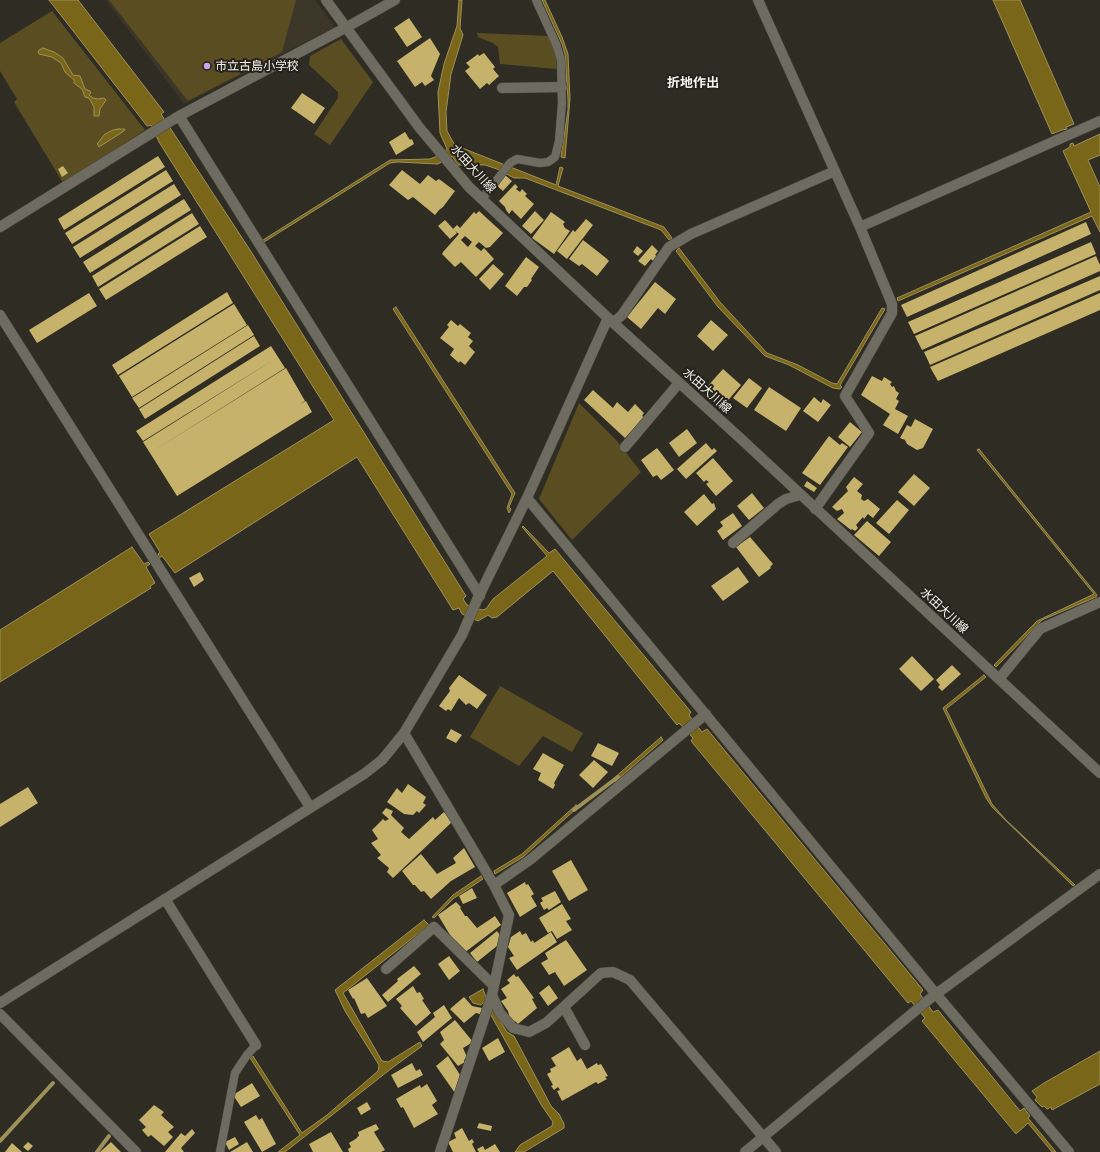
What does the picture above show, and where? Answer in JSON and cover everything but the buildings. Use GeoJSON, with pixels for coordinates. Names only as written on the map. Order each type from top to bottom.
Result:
{"type":"FeatureCollection","features":[{"type":"Feature","properties":{"kind":"street","name":"水田大川線"},"geometry":{"type":"LineString","coordinates":[[326,0],[419,127],[469,187],[610,321],[739,437],[1100,773]]}},
{"type":"Feature","properties":{"kind":"street"},"geometry":{"type":"LineString","coordinates":[[0,227],[176,118],[395,0]]}},
{"type":"Feature","properties":{"kind":"street"},"geometry":{"type":"LineString","coordinates":[[758,0],[860,227],[892,304],[892,313],[845,396],[869,432],[815,509]]}},
{"type":"Feature","properties":{"kind":"street"},"geometry":{"type":"LineString","coordinates":[[502,88],[562,88]]}},
{"type":"Feature","properties":{"kind":"street"},"geometry":{"type":"LineString","coordinates":[[176,118],[478,598]]}},
{"type":"Feature","properties":{"kind":"street"},"geometry":{"type":"LineString","coordinates":[[860,227],[1100,121]]}},
{"type":"Feature","properties":{"kind":"street"},"geometry":{"type":"LineString","coordinates":[[0,1003],[364,774],[382,760],[404,733],[462,635],[478,598],[610,321],[622,315],[669,247],[691,234],[835,172]]}},
{"type":"Feature","properties":{"kind":"street"},"geometry":{"type":"LineString","coordinates":[[0,315],[310,807]]}},
{"type":"Feature","properties":{"kind":"street"},"geometry":{"type":"LineString","coordinates":[[625,447],[678,382]]}},
{"type":"Feature","properties":{"kind":"street"},"geometry":{"type":"LineString","coordinates":[[733,543],[786,498],[800,494]]}},
{"type":"Feature","properties":{"kind":"street"},"geometry":{"type":"LineString","coordinates":[[526,498],[703,716],[934,995],[1069,1152]]}},
{"type":"Feature","properties":{"kind":"street"},"geometry":{"type":"LineString","coordinates":[[999,679],[1040,629],[1100,602]]}},
{"type":"Feature","properties":{"kind":"street"},"geometry":{"type":"LineString","coordinates":[[494,885],[532,859],[703,716]]}},
{"type":"Feature","properties":{"kind":"street"},"geometry":{"type":"LineString","coordinates":[[404,733],[494,885],[508,915],[493,991],[440,1152]]}},
{"type":"Feature","properties":{"kind":"street"},"geometry":{"type":"LineString","coordinates":[[745,1152],[934,995],[1100,874]]}},
{"type":"Feature","properties":{"kind":"street"},"geometry":{"type":"LineString","coordinates":[[165,898],[256,1044]]}},
{"type":"Feature","properties":{"kind":"street"},"geometry":{"type":"LineString","coordinates":[[386,969],[434,927],[493,991],[500,1013],[513,1028],[528,1032],[546,1023],[601,973],[613,972],[630,980],[764,1136],[776,1152]]}},
{"type":"Feature","properties":{"kind":"street"},"geometry":{"type":"LineString","coordinates":[[564,1007],[586,1045]]}},
{"type":"Feature","properties":{"kind":"street"},"geometry":{"type":"LineString","coordinates":[[0,1014],[136,1152]]}},
{"type":"Feature","properties":{"kind":"lane"},"geometry":{"type":"LineString","coordinates":[[482,199],[510,163],[517,159],[540,163],[548,162],[555,157],[559,141],[562,103],[561,60],[556,44],[536,0]]}},
{"type":"Feature","properties":{"kind":"lane"},"geometry":{"type":"LineString","coordinates":[[220,1152],[235,1073],[246,1055],[256,1044]]}},
{"type":"Feature","properties":{"kind":"shaded area"},"geometry":{"type":"Polygon","coordinates":[[[49,0],[78,0],[164,112],[161,114],[250,250],[466,596],[463,599],[467,605],[482,610],[486,609],[493,599],[547,556],[522,527],[523,526],[549,553],[555,549],[691,712],[689,715],[702,732],[707,729],[923,990],[920,994],[933,1012],[938,1010],[1020,1111],[1024,1108],[1030,1116],[1028,1118],[1056,1152],[1052,1152],[1028,1123],[1016,1134],[922,1021],[925,1018],[911,1001],[908,1003],[691,741],[693,738],[679,723],[677,725],[553,571],[497,617],[492,618],[488,615],[478,621],[462,614],[459,608],[453,610],[357,457],[175,573],[162,556],[159,558],[158,554],[160,552],[149,534],[334,420],[159,142],[151,125],[147,126],[49,0]]]}},
{"type":"Feature","properties":{"kind":"shaded area","name":"市立古島小学校"},"geometry":{"type":"Polygon","coordinates":[[[106,0],[315,0],[335,27],[184,104],[106,0]]]}},
{"type":"Feature","properties":{"kind":"shaded area","name":"市立古島小学校"},"geometry":{"type":"Polygon","coordinates":[[[109,0],[296,0],[282,52],[188,101],[109,0]]]}},
{"type":"Feature","properties":{"kind":"shaded area"},"geometry":{"type":"Polygon","coordinates":[[[459,0],[462,0],[460,28],[463,35],[451,74],[446,112],[447,131],[453,142],[457,146],[556,185],[560,167],[563,168],[558,186],[664,227],[672,238],[669,240],[661,230],[525,178],[514,178],[497,169],[485,165],[458,165],[452,156],[438,164],[390,163],[264,242],[263,240],[390,160],[430,159],[440,155],[447,149],[440,133],[438,92],[444,64],[457,26],[459,0]]]}},
{"type":"Feature","properties":{"kind":"shaded area"},"geometry":{"type":"Polygon","coordinates":[[[542,0],[545,0],[568,54],[570,99],[565,158],[561,157],[568,110],[565,54],[542,0]]]}},
{"type":"Feature","properties":{"kind":"shaded area"},"geometry":{"type":"Polygon","coordinates":[[[993,0],[1020,0],[1074,124],[1066,127],[1067,129],[1052,134],[993,0]]]}},
{"type":"Feature","properties":{"kind":"shaded area"},"geometry":{"type":"Polygon","coordinates":[[[52,11],[145,130],[63,183],[14,102],[17,99],[0,71],[0,43],[52,11]]]}},
{"type":"Feature","properties":{"kind":"shaded area"},"geometry":{"type":"Polygon","coordinates":[[[477,33],[549,36],[556,55],[557,69],[500,64],[498,47],[493,43],[478,37],[477,33]]]}},
{"type":"Feature","properties":{"kind":"shaded area"},"geometry":{"type":"Polygon","coordinates":[[[341,39],[373,82],[330,145],[314,134],[338,98],[338,92],[309,65],[310,56],[341,39]]]}},
{"type":"Feature","properties":{"kind":"shaded area"},"geometry":{"type":"Polygon","coordinates":[[[43,48],[54,52],[63,58],[73,75],[80,76],[85,89],[91,93],[89,95],[93,98],[104,98],[106,100],[100,109],[99,116],[94,116],[94,107],[89,98],[85,97],[82,89],[74,83],[74,80],[65,72],[61,63],[52,57],[39,54],[39,50],[43,48]]]}},
{"type":"Feature","properties":{"kind":"shaded area"},"geometry":{"type":"Polygon","coordinates":[[[119,129],[125,129],[99,147],[97,144],[105,134],[119,129]]]}},
{"type":"Feature","properties":{"kind":"shaded area"},"geometry":{"type":"Polygon","coordinates":[[[1100,134],[1100,155],[1088,160],[1100,187],[1100,232],[1092,216],[898,301],[897,298],[1091,212],[1063,151],[1070,147],[1070,144],[1073,143],[1074,146],[1100,134]]]}},
{"type":"Feature","properties":{"kind":"shaded area"},"geometry":{"type":"Polygon","coordinates":[[[679,248],[720,302],[767,353],[798,365],[832,383],[837,384],[882,308],[885,309],[840,385],[842,387],[840,389],[833,388],[789,365],[765,356],[718,307],[676,251],[679,248]]]}},
{"type":"Feature","properties":{"kind":"shaded area"},"geometry":{"type":"Polygon","coordinates":[[[396,307],[515,493],[509,507],[511,509],[509,513],[507,508],[512,494],[393,309],[396,307]]]}},
{"type":"Feature","properties":{"kind":"shaded area"},"geometry":{"type":"Polygon","coordinates":[[[579,403],[617,441],[641,472],[572,540],[539,499],[579,403]]]}},
{"type":"Feature","properties":{"kind":"shaded area"},"geometry":{"type":"Polygon","coordinates":[[[979,449],[1097,595],[1096,597],[1042,620],[996,667],[994,665],[1037,621],[1094,594],[977,450],[979,449]]]}},
{"type":"Feature","properties":{"kind":"shaded area"},"geometry":{"type":"Polygon","coordinates":[[[132,547],[144,564],[148,562],[150,564],[146,567],[155,583],[150,586],[151,588],[0,682],[0,630],[132,547]]]}},
{"type":"Feature","properties":{"kind":"shaded area"},"geometry":{"type":"Polygon","coordinates":[[[984,675],[986,677],[946,709],[992,804],[1006,820],[1075,885],[1073,886],[992,807],[986,798],[943,708],[984,675]]]}},
{"type":"Feature","properties":{"kind":"shaded area"},"geometry":{"type":"Polygon","coordinates":[[[500,686],[583,733],[572,752],[543,736],[519,766],[470,737],[500,686]]]}},
{"type":"Feature","properties":{"kind":"shaded area"},"geometry":{"type":"Polygon","coordinates":[[[661,737],[663,740],[615,782],[613,779],[661,737]]]}},
{"type":"Feature","properties":{"kind":"shaded area"},"geometry":{"type":"Polygon","coordinates":[[[576,805],[578,807],[523,857],[495,874],[494,871],[522,854],[576,805]]]}},
{"type":"Feature","properties":{"kind":"shaded area"},"geometry":{"type":"Polygon","coordinates":[[[481,876],[483,879],[454,898],[434,918],[432,917],[453,895],[481,876]]]}},
{"type":"Feature","properties":{"kind":"shaded area"},"geometry":{"type":"Polygon","coordinates":[[[424,920],[429,925],[343,993],[382,1061],[388,1062],[420,1042],[422,1046],[285,1152],[278,1152],[300,1135],[250,1058],[253,1056],[302,1133],[327,1115],[378,1071],[379,1065],[345,1011],[335,990],[424,920]]]}},
{"type":"Feature","properties":{"kind":"shaded area"},"geometry":{"type":"Polygon","coordinates":[[[483,989],[487,1000],[507,1032],[514,1036],[551,1106],[559,1114],[564,1124],[564,1128],[524,1152],[515,1152],[520,1145],[552,1126],[553,1122],[542,1106],[483,1003],[481,1005],[473,1003],[469,997],[483,989]]]}},
{"type":"Feature","properties":{"kind":"shaded area"},"geometry":{"type":"Polygon","coordinates":[[[1100,1051],[1100,1084],[1052,1110],[1051,1107],[1047,1109],[1044,1106],[1042,1107],[1035,1100],[1037,1097],[1032,1091],[1100,1051]]]}},
{"type":"Feature","properties":{"kind":"waterway"},"geometry":{"type":"LineString","coordinates":[[574,810],[618,777]]}},
{"type":"Feature","properties":{"kind":"waterway"},"geometry":{"type":"LineString","coordinates":[[0,1141],[53,1083]]}},
{"type":"Feature","properties":{"kind":"waterway"},"geometry":{"type":"LineString","coordinates":[[97,1152],[109,1136]]}},
{"type":"Feature","properties":{"kind":"place","name":"市立古島小学校"},"geometry":{"type":"Point","coordinates":[207,66]}},
{"type":"Feature","properties":{"kind":"district","name":"折地作出"},"geometry":{"type":"Point","coordinates":[693,83]}}]}
